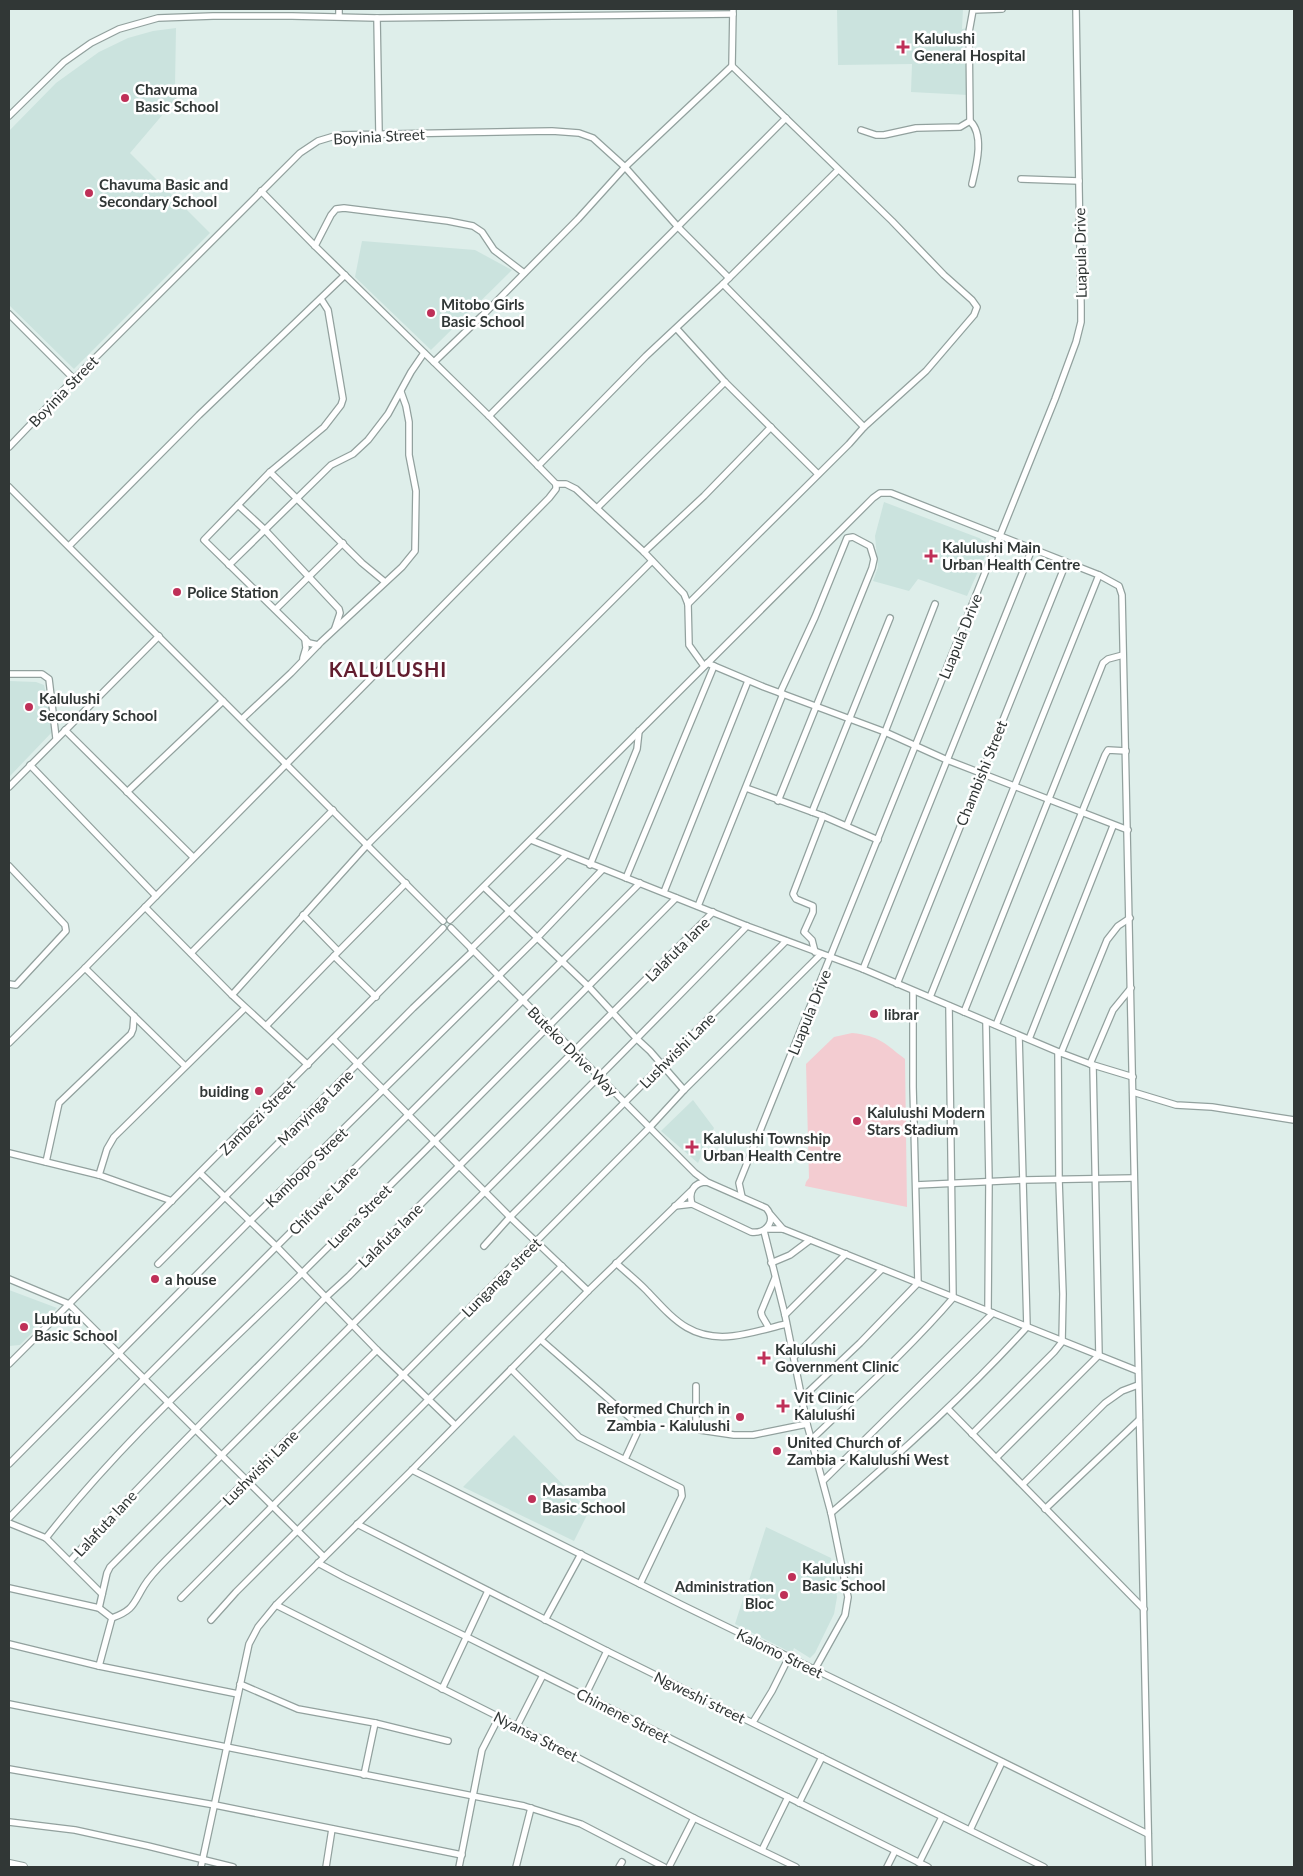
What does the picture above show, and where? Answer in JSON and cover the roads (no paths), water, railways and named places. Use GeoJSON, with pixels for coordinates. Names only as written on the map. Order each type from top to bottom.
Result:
{"type":"FeatureCollection","features":[{"type":"Feature","properties":{"kind":"main road"},"geometry":{"type":"LineString","coordinates":[[9,1864],[23,1867]]}},
{"type":"Feature","properties":{"kind":"street"},"geometry":{"type":"LineString","coordinates":[[339,9],[339,16]]}},
{"type":"Feature","properties":{"kind":"street"},"geometry":{"type":"LineString","coordinates":[[972,184],[978,164],[978,149],[975,129],[970,121],[969,32],[971,15],[973,10],[1002,9]]}},
{"type":"Feature","properties":{"kind":"street","name":"Luapula Drive"},"geometry":{"type":"LineString","coordinates":[[739,1183],[1070,362],[1081,322],[1076,9]]}},
{"type":"Feature","properties":{"kind":"street"},"geometry":{"type":"LineString","coordinates":[[9,116],[64,62],[91,43],[118,29],[158,18],[223,16],[339,16],[377,18],[733,11],[732,66],[625,167],[578,219],[434,362]]}},
{"type":"Feature","properties":{"kind":"street"},"geometry":{"type":"LineString","coordinates":[[377,18],[379,133]]}},
{"type":"Feature","properties":{"kind":"street"},"geometry":{"type":"LineString","coordinates":[[688,604],[849,444],[864,426],[926,371],[974,315],[976,307],[972,300],[944,275],[892,221],[732,66]]}},
{"type":"Feature","properties":{"kind":"street"},"geometry":{"type":"LineString","coordinates":[[489,416],[786,118]]}},
{"type":"Feature","properties":{"kind":"street"},"geometry":{"type":"LineString","coordinates":[[860,130],[876,135],[916,128],[960,127],[970,121]]}},
{"type":"Feature","properties":{"kind":"street","name":"Boyinia Street"},"geometry":{"type":"LineString","coordinates":[[9,447],[74,379],[300,153],[318,141],[338,135],[552,131],[579,133],[593,138],[625,167],[678,227],[728,278]]}},
{"type":"Feature","properties":{"kind":"street"},"geometry":{"type":"LineString","coordinates":[[538,466],[646,356],[723,284],[838,170]]}},
{"type":"Feature","properties":{"kind":"street"},"geometry":{"type":"LineString","coordinates":[[1021,179],[1078,181]]}},
{"type":"Feature","properties":{"kind":"street"},"geometry":{"type":"LineString","coordinates":[[261,191],[556,484],[571,486],[597,508],[644,552],[684,594],[688,604],[690,645],[706,665],[714,666],[816,707],[885,732],[947,760],[1082,812],[1113,826],[1128,830]]}},
{"type":"Feature","properties":{"kind":"street"},"geometry":{"type":"LineString","coordinates":[[315,246],[336,209],[344,208],[448,221],[473,226],[482,232],[494,250],[524,273]]}},
{"type":"Feature","properties":{"kind":"street"},"geometry":{"type":"LineString","coordinates":[[69,546],[199,415],[345,275]]}},
{"type":"Feature","properties":{"kind":"street"},"geometry":{"type":"LineString","coordinates":[[723,284],[864,426]]}},
{"type":"Feature","properties":{"kind":"street"},"geometry":{"type":"LineString","coordinates":[[318,645],[309,643],[204,540],[270,472],[324,426],[342,405],[328,310],[321,299]]}},
{"type":"Feature","properties":{"kind":"street"},"geometry":{"type":"LineString","coordinates":[[9,314],[74,379]]}},
{"type":"Feature","properties":{"kind":"street"},"geometry":{"type":"LineString","coordinates":[[677,328],[725,382],[818,474]]}},
{"type":"Feature","properties":{"kind":"street"},"geometry":{"type":"LineString","coordinates":[[229,565],[331,464],[345,459],[362,446],[378,428],[401,392],[411,372],[424,354]]}},
{"type":"Feature","properties":{"kind":"street"},"geometry":{"type":"LineString","coordinates":[[597,508],[725,382]]}},
{"type":"Feature","properties":{"kind":"street"},"geometry":{"type":"LineString","coordinates":[[242,719],[402,567],[415,551],[416,491],[410,454],[409,422],[401,392]]}},
{"type":"Feature","properties":{"kind":"street"},"geometry":{"type":"LineString","coordinates":[[644,552],[704,496],[771,427]]}},
{"type":"Feature","properties":{"kind":"street"},"geometry":{"type":"LineString","coordinates":[[270,472],[362,563],[385,582]]}},
{"type":"Feature","properties":{"kind":"street"},"geometry":{"type":"LineString","coordinates":[[9,1043],[549,498],[556,489],[556,484]]}},
{"type":"Feature","properties":{"kind":"street"},"geometry":{"type":"LineString","coordinates":[[9,487],[443,921]]}},
{"type":"Feature","properties":{"kind":"street"},"geometry":{"type":"LineString","coordinates":[[443,921],[450,920],[484,887],[845,525],[880,493],[886,492],[1001,536],[1099,575],[1119,586],[1122,595],[1128,830],[1138,1420],[1149,1867]]}},
{"type":"Feature","properties":{"kind":"street"},"geometry":{"type":"LineString","coordinates":[[238,505],[264,529],[340,611],[334,630]]}},
{"type":"Feature","properties":{"kind":"street"},"geometry":{"type":"LineString","coordinates":[[698,906],[782,693],[847,538],[850,537],[851,533],[845,525]]}},
{"type":"Feature","properties":{"kind":"street"},"geometry":{"type":"LineString","coordinates":[[778,801],[873,563],[873,552],[870,546],[850,537]]}},
{"type":"Feature","properties":{"kind":"street"},"geometry":{"type":"LineString","coordinates":[[276,609],[343,543]]}},
{"type":"Feature","properties":{"kind":"street"},"geometry":{"type":"LineString","coordinates":[[862,969],[1032,549]]}},
{"type":"Feature","properties":{"kind":"street"},"geometry":{"type":"LineString","coordinates":[[232,996],[367,844],[652,561]]}},
{"type":"Feature","properties":{"kind":"street","name":"Chambishi Street"},"geometry":{"type":"LineString","coordinates":[[897,984],[1066,563]]}},
{"type":"Feature","properties":{"kind":"street"},"geometry":{"type":"LineString","coordinates":[[930,997],[1099,575]]}},
{"type":"Feature","properties":{"kind":"street"},"geometry":{"type":"LineString","coordinates":[[847,825],[935,604]]}},
{"type":"Feature","properties":{"kind":"street"},"geometry":{"type":"LineString","coordinates":[[812,812],[890,618]]}},
{"type":"Feature","properties":{"kind":"street"},"geometry":{"type":"LineString","coordinates":[[9,787],[159,636]]}},
{"type":"Feature","properties":{"kind":"street"},"geometry":{"type":"LineString","coordinates":[[302,662],[306,648],[305,638]]}},
{"type":"Feature","properties":{"kind":"street"},"geometry":{"type":"LineString","coordinates":[[964,1012],[1103,663],[1108,659],[1123,655]]}},
{"type":"Feature","properties":{"kind":"street"},"geometry":{"type":"LineString","coordinates":[[626,878],[714,666]]}},
{"type":"Feature","properties":{"kind":"street"},"geometry":{"type":"LineString","coordinates":[[9,674],[42,674],[49,679],[56,738]]}},
{"type":"Feature","properties":{"kind":"street"},"geometry":{"type":"LineString","coordinates":[[664,892],[748,680]]}},
{"type":"Feature","properties":{"kind":"street"},"geometry":{"type":"LineString","coordinates":[[127,792],[223,701]]}},
{"type":"Feature","properties":{"kind":"street"},"geometry":{"type":"LineString","coordinates":[[65,730],[193,857]]}},
{"type":"Feature","properties":{"kind":"street"},"geometry":{"type":"LineString","coordinates":[[590,865],[637,749],[639,731]]}},
{"type":"Feature","properties":{"kind":"street"},"geometry":{"type":"LineString","coordinates":[[996,1026],[1106,752],[1111,750],[1126,751]]}},
{"type":"Feature","properties":{"kind":"street"},"geometry":{"type":"LineString","coordinates":[[30,765],[156,896]]}},
{"type":"Feature","properties":{"kind":"street"},"geometry":{"type":"LineString","coordinates":[[746,788],[847,825],[878,840]]}},
{"type":"Feature","properties":{"kind":"street"},"geometry":{"type":"LineString","coordinates":[[191,953],[333,810]]}},
{"type":"Feature","properties":{"kind":"street"},"geometry":{"type":"LineString","coordinates":[[818,953],[812,940],[804,932],[813,912],[813,906],[796,899],[793,894],[823,816]]}},
{"type":"Feature","properties":{"kind":"street"},"geometry":{"type":"LineString","coordinates":[[1029,1039],[1113,826]]}},
{"type":"Feature","properties":{"kind":"street"},"geometry":{"type":"LineString","coordinates":[[531,840],[602,870],[664,892],[747,926],[862,969],[1059,1053],[1091,1065],[1133,1077]]}},
{"type":"Feature","properties":{"kind":"street","name":"Manyinga Lane"},"geometry":{"type":"LineString","coordinates":[[158,1264],[566,855]]}},
{"type":"Feature","properties":{"kind":"street"},"geometry":{"type":"LineString","coordinates":[[9,866],[65,925],[66,931],[16,985],[9,984]]}},
{"type":"Feature","properties":{"kind":"street","name":"Kambopo Street"},"geometry":{"type":"LineString","coordinates":[[9,1464],[250,1221],[538,938],[602,870]]}},
{"type":"Feature","properties":{"kind":"street"},"geometry":{"type":"LineString","coordinates":[[266,1026],[406,883]]}},
{"type":"Feature","properties":{"kind":"street","name":"Chifuwe Lane"},"geometry":{"type":"LineString","coordinates":[[9,1518],[145,1378],[640,883]]}},
{"type":"Feature","properties":{"kind":"street"},"geometry":{"type":"LineString","coordinates":[[484,887],[589,987],[663,1064],[684,1090]]}},
{"type":"Feature","properties":{"kind":"street","name":"Luena Street"},"geometry":{"type":"LineString","coordinates":[[46,1538],[81,1493],[676,898]]}},
{"type":"Feature","properties":{"kind":"street"},"geometry":{"type":"LineString","coordinates":[[145,907],[232,996],[308,1065]]}},
{"type":"Feature","properties":{"kind":"street","name":"Lalafuta lane"},"geometry":{"type":"LineString","coordinates":[[70,1561],[120,1505],[196,1431],[326,1297],[713,912]]}},
{"type":"Feature","properties":{"kind":"street"},"geometry":{"type":"LineString","coordinates":[[303,915],[376,997]]}},
{"type":"Feature","properties":{"kind":"street"},"geometry":{"type":"LineString","coordinates":[[972,1434],[1062,1342],[1059,1053],[1107,940],[1118,926],[1130,918]]}},
{"type":"Feature","properties":{"kind":"street"},"geometry":{"type":"LineString","coordinates":[[443,921],[442,926],[446,930],[453,926],[450,920]]}},
{"type":"Feature","properties":{"kind":"street"},"geometry":{"type":"LineString","coordinates":[[99,1608],[110,1567],[600,1077],[747,926]]}},
{"type":"Feature","properties":{"kind":"street","name":"Zambezi Street"},"geometry":{"type":"LineString","coordinates":[[9,1364],[443,928]]}},
{"type":"Feature","properties":{"kind":"street","name":"Buteko Drive Way"},"geometry":{"type":"LineString","coordinates":[[451,928],[695,1173],[707,1182],[766,1208],[783,1229]]}},
{"type":"Feature","properties":{"kind":"street","name":"Lushwishi Lane"},"geometry":{"type":"LineString","coordinates":[[484,1246],[510,1216],[786,941]]}},
{"type":"Feature","properties":{"kind":"street","name":"Lunganga street"},"geometry":{"type":"LineString","coordinates":[[181,1598],[649,1128],[818,953]]}},
{"type":"Feature","properties":{"kind":"street"},"geometry":{"type":"LineString","coordinates":[[85,968],[185,1066]]}},
{"type":"Feature","properties":{"kind":"street"},"geometry":{"type":"LineString","coordinates":[[996,1458],[1099,1355],[1091,1065],[1113,1010],[1131,988]]}},
{"type":"Feature","properties":{"kind":"street"},"geometry":{"type":"LineString","coordinates":[[802,1398],[860,1343],[918,1282],[913,1087],[913,991]]}},
{"type":"Feature","properties":{"kind":"street"},"geometry":{"type":"LineString","coordinates":[[812,1439],[880,1374],[954,1298],[949,1006]]}},
{"type":"Feature","properties":{"kind":"street"},"geometry":{"type":"LineString","coordinates":[[99,1175],[107,1149],[114,1137],[245,1008]]}},
{"type":"Feature","properties":{"kind":"street"},"geometry":{"type":"LineString","coordinates":[[46,1162],[59,1103],[131,1034],[134,1016]]}},
{"type":"Feature","properties":{"kind":"street"},"geometry":{"type":"LineString","coordinates":[[823,1481],[991,1312],[986,1022]]}},
{"type":"Feature","properties":{"kind":"street"},"geometry":{"type":"LineString","coordinates":[[831,1513],[948,1409],[1027,1327],[1019,1036]]}},
{"type":"Feature","properties":{"kind":"street"},"geometry":{"type":"LineString","coordinates":[[333,1039],[536,1242],[588,1291]]}},
{"type":"Feature","properties":{"kind":"street"},"geometry":{"type":"LineString","coordinates":[[1133,1092],[1176,1105],[1189,1104],[1294,1120]]}},
{"type":"Feature","properties":{"kind":"street"},"geometry":{"type":"LineString","coordinates":[[9,1154],[99,1175],[172,1201]]}},
{"type":"Feature","properties":{"kind":"street"},"geometry":{"type":"LineString","coordinates":[[200,1173],[226,1196],[377,1350],[455,1425]]}},
{"type":"Feature","properties":{"kind":"street"},"geometry":{"type":"LineString","coordinates":[[201,1867],[249,1644],[258,1627],[276,1604],[412,1470],[616,1263],[691,1191],[696,1185],[695,1173]]}},
{"type":"Feature","properties":{"kind":"street"},"geometry":{"type":"LineString","coordinates":[[916,1185],[952,1185],[989,1181],[1134,1178]]}},
{"type":"Feature","properties":{"kind":"street"},"geometry":{"type":"LineString","coordinates":[[696,1185],[707,1182]]}},
{"type":"Feature","properties":{"kind":"street"},"geometry":{"type":"LineString","coordinates":[[725,1190],[739,1183],[742,1197]]}},
{"type":"Feature","properties":{"kind":"street"},"geometry":{"type":"LineString","coordinates":[[691,1191],[690,1198],[692,1204]]}},
{"type":"Feature","properties":{"kind":"street"},"geometry":{"type":"LineString","coordinates":[[674,1206],[692,1204],[751,1232],[758,1233],[765,1230],[783,1229],[1138,1371]]}},
{"type":"Feature","properties":{"kind":"street"},"geometry":{"type":"LineString","coordinates":[[765,1230],[770,1224],[771,1215]]}},
{"type":"Feature","properties":{"kind":"street"},"geometry":{"type":"LineString","coordinates":[[765,1230],[771,1263],[785,1315],[807,1424],[831,1513],[848,1597],[845,1615],[815,1670]]}},
{"type":"Feature","properties":{"kind":"street"},"geometry":{"type":"LineString","coordinates":[[771,1263],[790,1255],[810,1240]]}},
{"type":"Feature","properties":{"kind":"street"},"geometry":{"type":"LineString","coordinates":[[785,1315],[846,1254]]}},
{"type":"Feature","properties":{"kind":"street"},"geometry":{"type":"LineString","coordinates":[[616,1263],[644,1288],[669,1316],[684,1327],[715,1336],[733,1336],[786,1324]]}},
{"type":"Feature","properties":{"kind":"street"},"geometry":{"type":"LineString","coordinates":[[211,1620],[236,1592],[562,1266]]}},
{"type":"Feature","properties":{"kind":"street"},"geometry":{"type":"LineString","coordinates":[[794,1357],[882,1269]]}},
{"type":"Feature","properties":{"kind":"street"},"geometry":{"type":"LineString","coordinates":[[769,1328],[761,1312],[775,1278]]}},
{"type":"Feature","properties":{"kind":"street"},"geometry":{"type":"LineString","coordinates":[[9,1279],[69,1304],[324,1557]]}},
{"type":"Feature","properties":{"kind":"street"},"geometry":{"type":"LineString","coordinates":[[541,1340],[636,1423],[637,1433],[625,1459]]}},
{"type":"Feature","properties":{"kind":"street","name":"Lushwishi Lane"},"geometry":{"type":"LineString","coordinates":[[112,1618],[130,1610],[144,1585],[167,1559],[377,1350]]}},
{"type":"Feature","properties":{"kind":"street"},"geometry":{"type":"LineString","coordinates":[[511,1369],[579,1438],[681,1488],[683,1492],[640,1584]]}},
{"type":"Feature","properties":{"kind":"street"},"geometry":{"type":"LineString","coordinates":[[1022,1484],[1105,1403],[1122,1391],[1138,1385]]}},
{"type":"Feature","properties":{"kind":"street"},"geometry":{"type":"LineString","coordinates":[[696,1386],[696,1425],[700,1430],[734,1435],[754,1435],[807,1424]]}},
{"type":"Feature","properties":{"kind":"street"},"geometry":{"type":"LineString","coordinates":[[948,1409],[1144,1609]]}},
{"type":"Feature","properties":{"kind":"street"},"geometry":{"type":"LineString","coordinates":[[1045,1509],[1138,1420]]}},
{"type":"Feature","properties":{"kind":"street","name":"Kalomo Street"},"geometry":{"type":"LineString","coordinates":[[412,1470],[1148,1834]]}},
{"type":"Feature","properties":{"kind":"street"},"geometry":{"type":"LineString","coordinates":[[9,1523],[46,1538],[102,1594]]}},
{"type":"Feature","properties":{"kind":"street","name":"Ngweshi street"},"geometry":{"type":"LineString","coordinates":[[357,1524],[607,1651],[1044,1867]]}},
{"type":"Feature","properties":{"kind":"street"},"geometry":{"type":"LineString","coordinates":[[546,1620],[580,1554]]}},
{"type":"Feature","properties":{"kind":"street","name":"Chimene Street"},"geometry":{"type":"LineString","coordinates":[[318,1563],[928,1867]]}},
{"type":"Feature","properties":{"kind":"street"},"geometry":{"type":"LineString","coordinates":[[9,1588],[99,1608],[112,1618],[99,1666]]}},
{"type":"Feature","properties":{"kind":"street"},"geometry":{"type":"LineString","coordinates":[[442,1689],[488,1591]]}},
{"type":"Feature","properties":{"kind":"street","name":"Nyansa Street"},"geometry":{"type":"LineString","coordinates":[[276,1604],[694,1818],[796,1867]]}},
{"type":"Feature","properties":{"kind":"street"},"geometry":{"type":"LineString","coordinates":[[9,1644],[99,1666],[238,1694]]}},
{"type":"Feature","properties":{"kind":"street"},"geometry":{"type":"LineString","coordinates":[[585,1696],[607,1651]]}},
{"type":"Feature","properties":{"kind":"street"},"geometry":{"type":"LineString","coordinates":[[753,1722],[772,1691],[789,1657]]}},
{"type":"Feature","properties":{"kind":"street"},"geometry":{"type":"LineString","coordinates":[[517,1726],[543,1675]]}},
{"type":"Feature","properties":{"kind":"street"},"geometry":{"type":"LineString","coordinates":[[240,1684],[298,1709],[375,1723],[448,1741]]}},
{"type":"Feature","properties":{"kind":"street"},"geometry":{"type":"LineString","coordinates":[[9,1704],[531,1808],[581,1824],[664,1867]]}},
{"type":"Feature","properties":{"kind":"street"},"geometry":{"type":"LineString","coordinates":[[459,1867],[471,1797],[482,1750],[499,1717]]}},
{"type":"Feature","properties":{"kind":"street"},"geometry":{"type":"LineString","coordinates":[[364,1775],[375,1723]]}},
{"type":"Feature","properties":{"kind":"street"},"geometry":{"type":"LineString","coordinates":[[799,1803],[822,1757]]}},
{"type":"Feature","properties":{"kind":"street"},"geometry":{"type":"LineString","coordinates":[[970,1830],[1002,1762]]}},
{"type":"Feature","properties":{"kind":"street"},"geometry":{"type":"LineString","coordinates":[[9,1770],[215,1805],[462,1855]]}},
{"type":"Feature","properties":{"kind":"street"},"geometry":{"type":"LineString","coordinates":[[762,1850],[788,1797]]}},
{"type":"Feature","properties":{"kind":"street"},"geometry":{"type":"LineString","coordinates":[[516,1867],[531,1808]]}},
{"type":"Feature","properties":{"kind":"street"},"geometry":{"type":"LineString","coordinates":[[919,1863],[942,1817]]}},
{"type":"Feature","properties":{"kind":"street"},"geometry":{"type":"LineString","coordinates":[[669,1867],[694,1818]]}},
{"type":"Feature","properties":{"kind":"street"},"geometry":{"type":"LineString","coordinates":[[9,1822],[75,1830],[233,1867]]}},
{"type":"Feature","properties":{"kind":"street"},"geometry":{"type":"LineString","coordinates":[[326,1867],[332,1829]]}},
{"type":"Feature","properties":{"kind":"street"},"geometry":{"type":"LineString","coordinates":[[887,1867],[895,1851]]}},
{"type":"Feature","properties":{"kind":"place","name":"Kalulushi General Hospital"},"geometry":{"type":"Point","coordinates":[903,47]}},
{"type":"Feature","properties":{"kind":"place","name":"Chavuma Basic School"},"geometry":{"type":"Point","coordinates":[125,98]}},
{"type":"Feature","properties":{"kind":"place","name":"Chavuma Basic and Secondary School"},"geometry":{"type":"Point","coordinates":[89,193]}},
{"type":"Feature","properties":{"kind":"place","name":"Mitobo Girls Basic School"},"geometry":{"type":"Point","coordinates":[431,313]}},
{"type":"Feature","properties":{"kind":"place","name":"Kalulushi Main Urban Health Centre"},"geometry":{"type":"Point","coordinates":[931,556]}},
{"type":"Feature","properties":{"kind":"place","name":"Police Station"},"geometry":{"type":"Point","coordinates":[177,592]}},
{"type":"Feature","properties":{"kind":"place","name":"Kalulushi Secondary School"},"geometry":{"type":"Point","coordinates":[29,707]}},
{"type":"Feature","properties":{"kind":"place","name":"librar"},"geometry":{"type":"Point","coordinates":[874,1014]}},
{"type":"Feature","properties":{"kind":"place","name":"buiding"},"geometry":{"type":"Point","coordinates":[259,1091]}},
{"type":"Feature","properties":{"kind":"place","name":"Kalulushi Modern Stars Stadium"},"geometry":{"type":"Point","coordinates":[857,1121]}},
{"type":"Feature","properties":{"kind":"place","name":"Kalulushi Township Urban Health Centre"},"geometry":{"type":"Point","coordinates":[692,1147]}},
{"type":"Feature","properties":{"kind":"place","name":"a house"},"geometry":{"type":"Point","coordinates":[155,1279]}},
{"type":"Feature","properties":{"kind":"place","name":"Lubutu Basic School"},"geometry":{"type":"Point","coordinates":[24,1327]}},
{"type":"Feature","properties":{"kind":"place","name":"Kalulushi Government Clinic"},"geometry":{"type":"Point","coordinates":[764,1358]}},
{"type":"Feature","properties":{"kind":"place","name":"Vit Clinic Kalulushi"},"geometry":{"type":"Point","coordinates":[783,1406]}},
{"type":"Feature","properties":{"kind":"place","name":"Reformed Church in Zambia - Kalulushi"},"geometry":{"type":"Point","coordinates":[740,1417]}},
{"type":"Feature","properties":{"kind":"place","name":"United Church of Zambia - Kalulushi West"},"geometry":{"type":"Point","coordinates":[777,1451]}},
{"type":"Feature","properties":{"kind":"place","name":"Masamba Basic School"},"geometry":{"type":"Point","coordinates":[532,1499]}},
{"type":"Feature","properties":{"kind":"place","name":"Kalulushi Basic School"},"geometry":{"type":"Point","coordinates":[792,1577]}},
{"type":"Feature","properties":{"kind":"place","name":"Administration Bloc"},"geometry":{"type":"Point","coordinates":[784,1595]}},
{"type":"Feature","properties":{"kind":"district","name":"KALULUSHI"},"geometry":{"type":"Point","coordinates":[388,669]}}]}
